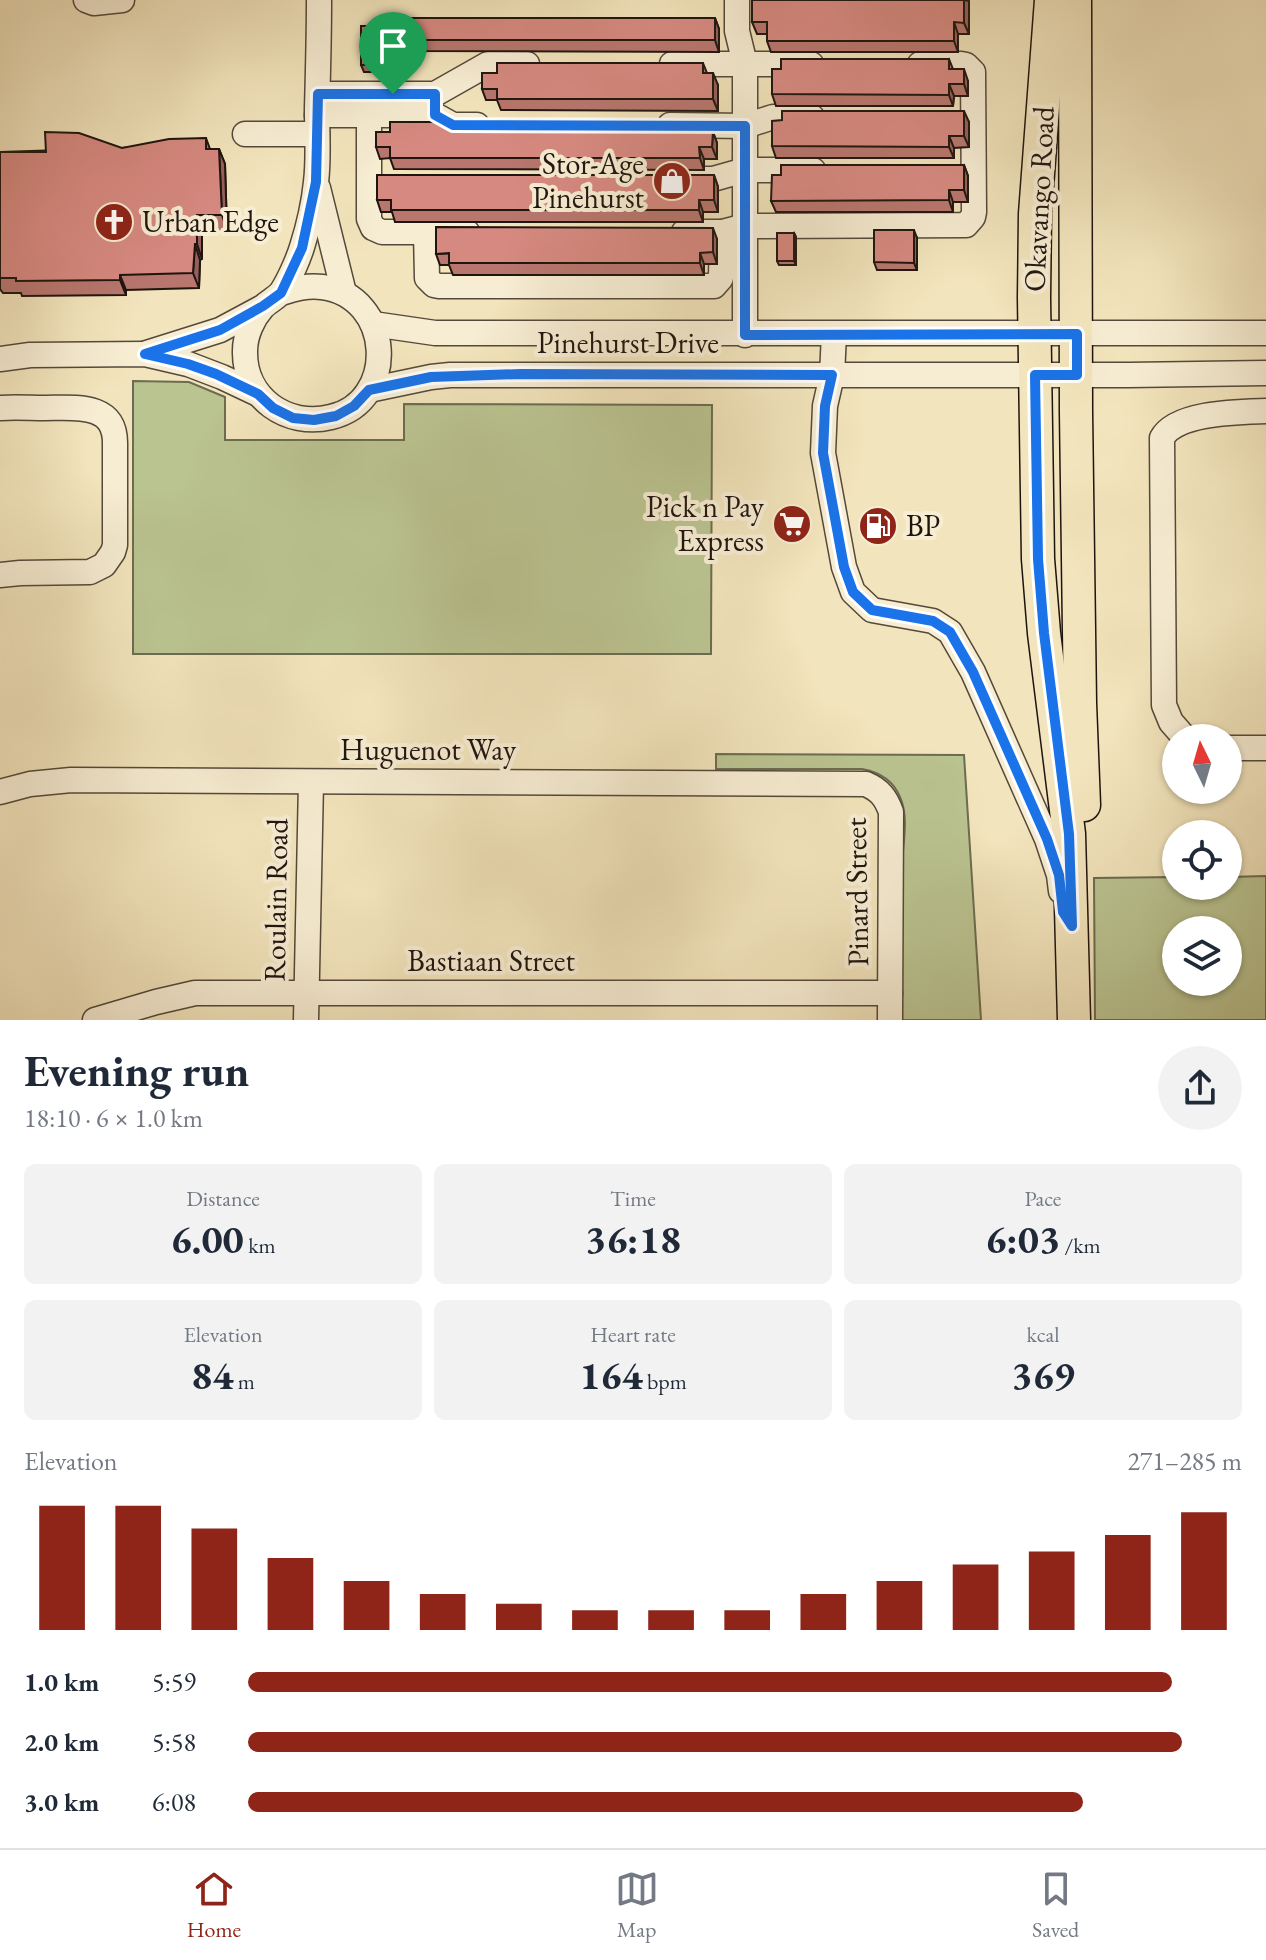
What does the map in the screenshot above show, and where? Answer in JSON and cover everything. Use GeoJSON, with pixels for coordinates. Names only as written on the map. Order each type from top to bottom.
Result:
{"type":"FeatureCollection","features":[{"type":"Feature","properties":{"kind":"main road","name":"Okavango Road"},"geometry":{"type":"LineString","coordinates":[[1051,0],[1035,214],[1038,559],[1069,834],[1074,1020]]}},
{"type":"Feature","properties":{"kind":"main road","name":"Okavango Road"},"geometry":{"type":"LineString","coordinates":[[1075,0],[1080,688],[1088,932],[1087,1020]]}},
{"type":"Feature","properties":{"kind":"street"},"geometry":{"type":"LineString","coordinates":[[86,0],[94,3],[122,0]]}},
{"type":"Feature","properties":{"kind":"street"},"geometry":{"type":"LineString","coordinates":[[258,394],[247,372],[245,349],[250,326],[272,300],[302,248],[316,182],[319,0]]}},
{"type":"Feature","properties":{"kind":"street"},"geometry":{"type":"LineString","coordinates":[[426,232],[427,278],[439,286],[709,286],[718,283],[734,229],[745,170],[745,64],[737,31],[737,0]]}},
{"type":"Feature","properties":{"kind":"street"},"geometry":{"type":"LineString","coordinates":[[317,114],[369,115],[435,105],[488,64],[548,64]]}},
{"type":"Feature","properties":{"kind":"street"},"geometry":{"type":"LineString","coordinates":[[654,64],[838,64]]}},
{"type":"Feature","properties":{"kind":"street"},"geometry":{"type":"LineString","coordinates":[[660,232],[966,225],[974,212],[966,170],[974,117],[974,77],[970,68],[961,64],[899,64]]}},
{"type":"Feature","properties":{"kind":"street"},"geometry":{"type":"LineString","coordinates":[[245,134],[317,114],[435,105]]}},
{"type":"Feature","properties":{"kind":"street"},"geometry":{"type":"LineString","coordinates":[[435,105],[453,125],[499,125]]}},
{"type":"Feature","properties":{"kind":"street"},"geometry":{"type":"LineString","coordinates":[[369,115],[377,179],[369,219],[373,228],[382,232],[488,232]]}},
{"type":"Feature","properties":{"kind":"street"},"geometry":{"type":"LineString","coordinates":[[653,125],[745,126],[773,117],[835,117]]}},
{"type":"Feature","properties":{"kind":"street"},"geometry":{"type":"LineString","coordinates":[[943,117],[974,117]]}},
{"type":"Feature","properties":{"kind":"street"},"geometry":{"type":"LineString","coordinates":[[666,179],[713,179],[745,170],[835,170]]}},
{"type":"Feature","properties":{"kind":"street"},"geometry":{"type":"LineString","coordinates":[[316,182],[344,293]]}},
{"type":"Feature","properties":{"kind":"street"},"geometry":{"type":"LineString","coordinates":[[734,229],[745,280],[745,335]]}},
{"type":"Feature","properties":{"kind":"street"},"geometry":{"type":"LineString","coordinates":[[0,359],[30,355],[145,354],[216,374],[258,394],[273,408],[293,418],[314,420],[336,416],[354,406],[369,390],[378,369],[379,346],[373,324],[361,306],[344,293],[323,287],[301,287],[220,330],[145,354]]}},
{"type":"Feature","properties":{"kind":"street","name":"Pinehurst Drive"},"geometry":{"type":"LineString","coordinates":[[373,324],[435,333],[1266,333]]}},
{"type":"Feature","properties":{"kind":"street"},"geometry":{"type":"LineString","coordinates":[[834,334],[823,453],[844,567],[853,592],[872,610],[933,621],[950,632],[973,672],[1047,839],[1059,875],[1063,912],[1072,926]]}},
{"type":"Feature","properties":{"kind":"street","name":"Pinehurst Drive"},"geometry":{"type":"LineString","coordinates":[[369,390],[450,375],[1266,373]]}},
{"type":"Feature","properties":{"kind":"street"},"geometry":{"type":"LineString","coordinates":[[0,408],[82,408],[101,414],[115,434],[115,545],[109,560],[97,569],[82,573],[0,575]]}},
{"type":"Feature","properties":{"kind":"street"},"geometry":{"type":"LineString","coordinates":[[1173,724],[1164,705],[1162,438],[1166,430],[1182,422],[1212,415],[1266,411]]}},
{"type":"Feature","properties":{"kind":"street"},"geometry":{"type":"LineString","coordinates":[[1242,748],[1266,748]]}},
{"type":"Feature","properties":{"kind":"street","name":"Huguenot Way"},"geometry":{"type":"LineString","coordinates":[[0,792],[30,784],[71,780],[856,783]]}},
{"type":"Feature","properties":{"kind":"street","name":"Roulain Road"},"geometry":{"type":"LineString","coordinates":[[306,1020],[311,782]]}},
{"type":"Feature","properties":{"kind":"street","name":"Pinard Street"},"geometry":{"type":"LineString","coordinates":[[856,783],[875,788],[888,802],[891,812],[890,1020]]}},
{"type":"Feature","properties":{"kind":"street","name":"Bastiaan Street"},"geometry":{"type":"LineString","coordinates":[[95,1020],[195,993],[890,993]]}},
{"type":"Feature","properties":{"kind":"green space"},"geometry":{"type":"Polygon","coordinates":[[[133,381],[189,382],[225,397],[225,440],[404,440],[404,404],[712,405],[711,654],[133,654],[133,381]]]}},
{"type":"Feature","properties":{"kind":"green space"},"geometry":{"type":"Polygon","coordinates":[[[716,754],[964,755],[981,1020],[902,1020],[905,821],[900,797],[889,781],[862,769],[716,769],[716,754]]]}},
{"type":"Feature","properties":{"kind":"green space"},"geometry":{"type":"Polygon","coordinates":[[[1266,876],[1266,1020],[1095,1020],[1094,878],[1162,877],[1162,900],[1242,900],[1242,877],[1266,876]]]}},
{"type":"Feature","properties":{"kind":"building"},"geometry":{"type":"Polygon","coordinates":[[[752,0],[964,0],[964,23],[954,22],[954,41],[767,41],[767,22],[752,22],[752,0]]]}},
{"type":"Feature","properties":{"kind":"building"},"geometry":{"type":"Polygon","coordinates":[[[409,18],[715,18],[715,40],[408,40],[409,18]]]}},
{"type":"Feature","properties":{"kind":"building"},"geometry":{"type":"Polygon","coordinates":[[[361,26],[389,26],[389,64],[361,65],[361,26]]]}},
{"type":"Feature","properties":{"kind":"building"},"geometry":{"type":"Polygon","coordinates":[[[781,59],[949,59],[949,69],[964,69],[964,84],[949,84],[949,95],[772,94],[772,69],[781,69],[781,59]]]}},
{"type":"Feature","properties":{"kind":"building"},"geometry":{"type":"Polygon","coordinates":[[[497,63],[703,63],[703,73],[713,73],[713,99],[497,99],[497,89],[482,89],[482,73],[497,73],[497,63]]]}},
{"type":"Feature","properties":{"kind":"building"},"geometry":{"type":"Polygon","coordinates":[[[782,111],[964,111],[964,136],[949,136],[949,147],[772,146],[772,121],[782,120],[782,111]]]}},
{"type":"Feature","properties":{"kind":"building"},"geometry":{"type":"Polygon","coordinates":[[[390,122],[700,122],[699,132],[713,132],[712,147],[699,147],[700,158],[390,158],[390,147],[376,147],[376,132],[390,132],[390,122]]]}},
{"type":"Feature","properties":{"kind":"building","name":"Urban Edge"},"geometry":{"type":"Polygon","coordinates":[[[45,132],[79,133],[122,148],[169,139],[206,138],[206,149],[219,149],[222,215],[197,215],[193,273],[120,275],[120,280],[16,281],[16,278],[0,278],[0,152],[46,152],[45,132]]]}},
{"type":"Feature","properties":{"kind":"building"},"geometry":{"type":"Polygon","coordinates":[[[781,165],[964,165],[964,190],[949,190],[949,200],[771,201],[772,175],[781,175],[781,165]]]}},
{"type":"Feature","properties":{"kind":"building"},"geometry":{"type":"Polygon","coordinates":[[[377,175],[714,175],[714,200],[699,200],[699,210],[391,210],[391,200],[377,200],[377,175]]]}},
{"type":"Feature","properties":{"kind":"building"},"geometry":{"type":"Polygon","coordinates":[[[436,227],[713,228],[713,252],[700,253],[700,263],[449,263],[449,253],[436,254],[436,227]]]}},
{"type":"Feature","properties":{"kind":"building"},"geometry":{"type":"Polygon","coordinates":[[[874,230],[914,230],[914,263],[874,262],[874,230]]]}},
{"type":"Feature","properties":{"kind":"building"},"geometry":{"type":"Polygon","coordinates":[[[777,233],[794,233],[794,261],[777,261],[777,233]]]}},
{"type":"Feature","properties":{"kind":"place","name":"Stor-Age Pinehurst"},"geometry":{"type":"Point","coordinates":[672,181]}},
{"type":"Feature","properties":{"kind":"place","name":"Urban Edge"},"geometry":{"type":"Point","coordinates":[114,222]}},
{"type":"Feature","properties":{"kind":"place","name":"Pick n Pay Express"},"geometry":{"type":"Point","coordinates":[792,524]}},
{"type":"Feature","properties":{"kind":"place","name":"BP"},"geometry":{"type":"Point","coordinates":[878,526]}},
{"type":"Feature","properties":{"kind":"route"},"geometry":{"type":"LineString","coordinates":[[318,94],[393,94],[435,94],[435,115],[453,125],[745,126],[745,335],[1077,334],[1077,375],[1035,375],[1038,559],[1069,834],[1072,926],[1063,912],[1059,875],[1047,839],[973,672],[950,632],[933,621],[872,610],[853,592],[844,567],[823,453],[825,406],[832,375],[450,375],[369,390],[354,406],[336,416],[314,420],[293,418],[273,408],[258,394],[216,374],[145,354],[220,330],[281,293],[302,248],[316,182],[318,94]]}}]}
